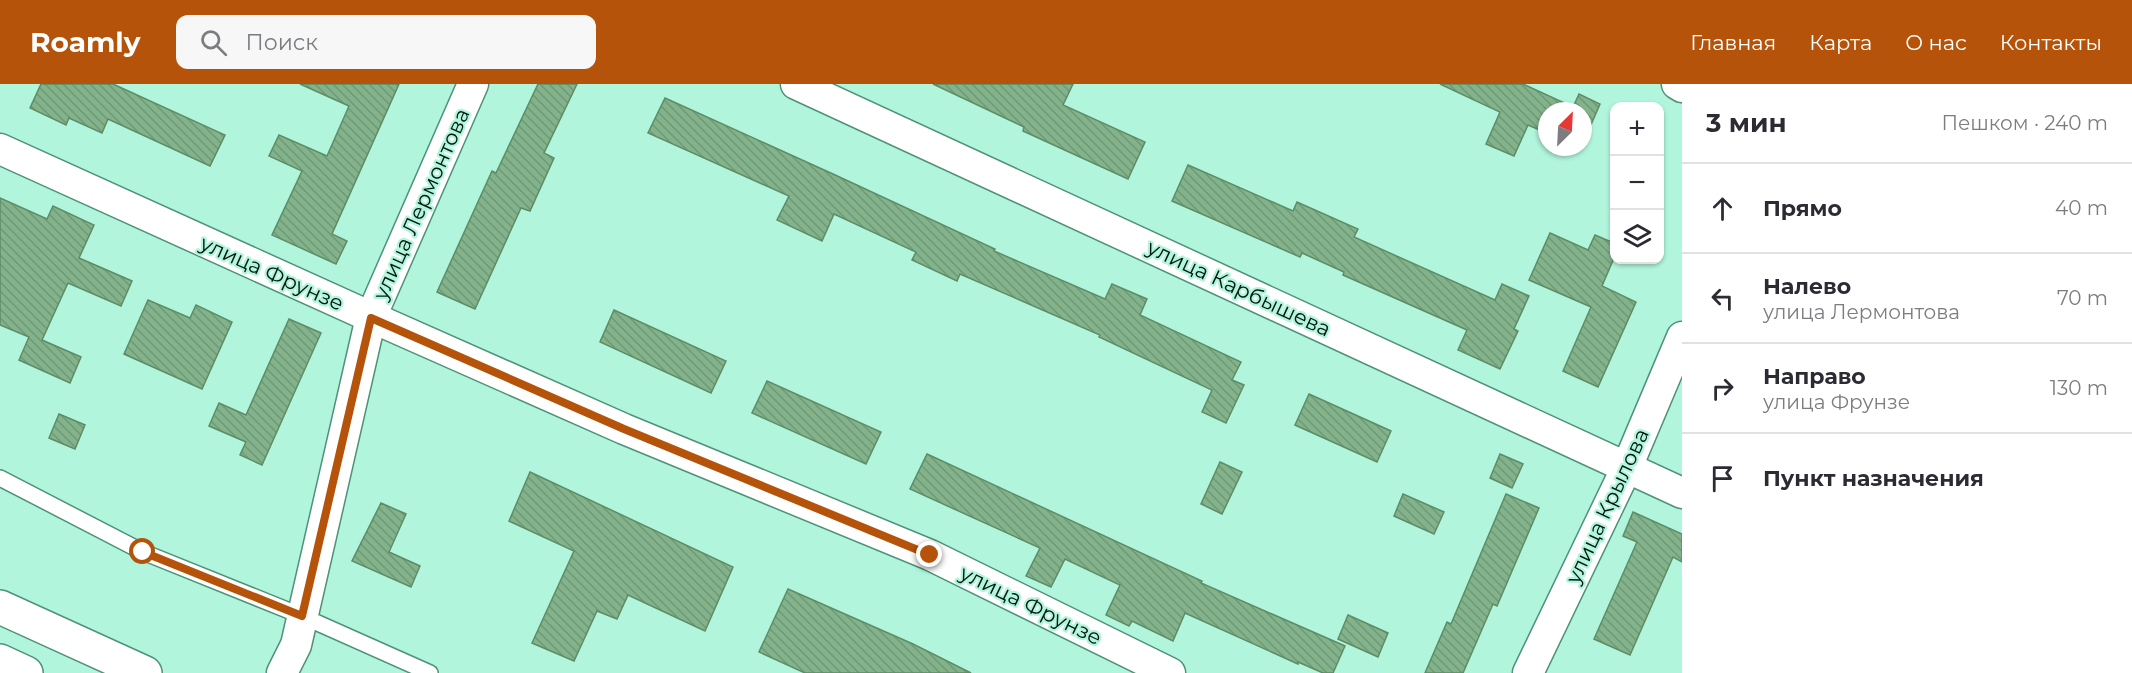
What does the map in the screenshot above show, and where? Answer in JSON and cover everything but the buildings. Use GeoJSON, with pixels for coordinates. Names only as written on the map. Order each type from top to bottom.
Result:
{"type":"FeatureCollection","features":[{"type":"Feature","properties":{"kind":"main road"},"geometry":{"type":"LineString","coordinates":[[0,607],[145,673]]}},
{"type":"Feature","properties":{"kind":"main road"},"geometry":{"type":"LineString","coordinates":[[0,661],[26,673]]}},
{"type":"Feature","properties":{"kind":"street","name":"улица Лермонтова"},"geometry":{"type":"LineString","coordinates":[[282,673],[296,645],[371,318],[473,84]]}},
{"type":"Feature","properties":{"kind":"street","name":"улица Карбышева"},"geometry":{"type":"LineString","coordinates":[[796,84],[1682,493]]}},
{"type":"Feature","properties":{"kind":"street"},"geometry":{"type":"LineString","coordinates":[[1677,84],[1682,87]]}},
{"type":"Feature","properties":{"kind":"street","name":"улица Фрунзе"},"geometry":{"type":"LineString","coordinates":[[0,149],[371,318],[624,429],[930,555],[1170,673]]}},
{"type":"Feature","properties":{"kind":"street","name":"улица Крылова"},"geometry":{"type":"LineString","coordinates":[[1528,673],[1627,467],[1682,337]]}},
{"type":"Feature","properties":{"kind":"lane"},"geometry":{"type":"LineString","coordinates":[[0,478],[143,552],[302,616],[430,673]]}},
{"type":"Feature","properties":{"kind":"route"},"geometry":{"type":"LineString","coordinates":[[143,552],[302,616],[371,318],[624,429],[930,555]]}}]}
